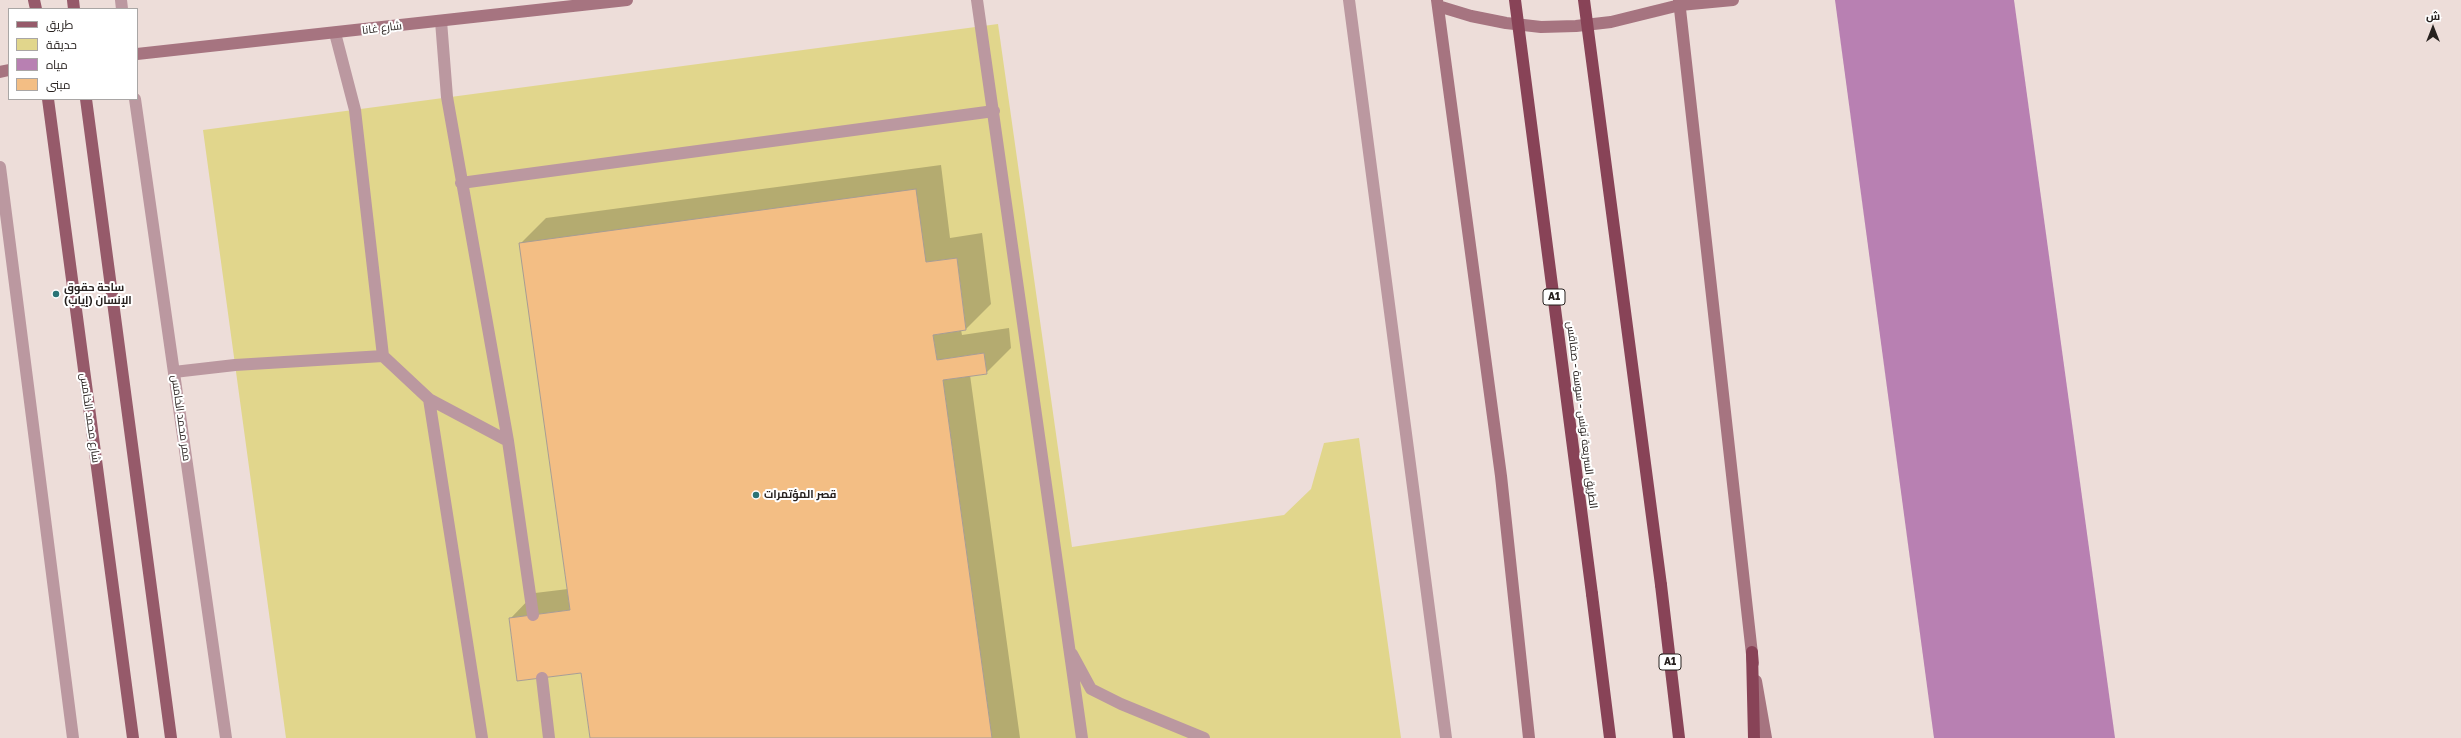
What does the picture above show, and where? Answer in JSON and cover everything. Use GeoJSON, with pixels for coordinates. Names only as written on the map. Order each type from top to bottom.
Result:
{"type":"FeatureCollection","features":[{"type":"Feature","properties":{"kind":"highway","name":"الطريق السريعة تونس - سوسة - صفاقس"},"geometry":{"type":"LineString","coordinates":[[1515,0],[1610,738]]}},
{"type":"Feature","properties":{"kind":"highway","name":"A1"},"geometry":{"type":"LineString","coordinates":[[1584,0],[1661,585],[1679,738]]}},
{"type":"Feature","properties":{"kind":"highway"},"geometry":{"type":"LineString","coordinates":[[1752,652],[1754,738]]}},
{"type":"Feature","properties":{"kind":"main road","name":"شارع غانا"},"geometry":{"type":"LineString","coordinates":[[138,54],[627,0]]}},
{"type":"Feature","properties":{"kind":"main road"},"geometry":{"type":"LineString","coordinates":[[1529,738],[1501,476],[1437,3],[1478,18],[1541,27],[1576,26],[1611,22],[1679,3],[1733,0]]}},
{"type":"Feature","properties":{"kind":"main road"},"geometry":{"type":"LineString","coordinates":[[1679,3],[1752,652],[1766,738]]}},
{"type":"Feature","properties":{"kind":"main road","name":"شارع محمد الخامس"},"geometry":{"type":"LineString","coordinates":[[48,100],[133,738]]}},
{"type":"Feature","properties":{"kind":"main road"},"geometry":{"type":"LineString","coordinates":[[86,100],[171,738]]}},
{"type":"Feature","properties":{"kind":"street"},"geometry":{"type":"LineString","coordinates":[[977,0],[1082,738]]}},
{"type":"Feature","properties":{"kind":"street"},"geometry":{"type":"LineString","coordinates":[[1349,0],[1446,738]]}},
{"type":"Feature","properties":{"kind":"street"},"geometry":{"type":"LineString","coordinates":[[441,20],[447,97],[508,442],[533,614]]}},
{"type":"Feature","properties":{"kind":"street"},"geometry":{"type":"LineString","coordinates":[[335,33],[355,110],[383,356],[429,399],[508,442]]}},
{"type":"Feature","properties":{"kind":"street","name":"ممر محمد الخامس"},"geometry":{"type":"LineString","coordinates":[[135,100],[226,738]]}},
{"type":"Feature","properties":{"kind":"street"},"geometry":{"type":"LineString","coordinates":[[461,182],[994,111]]}},
{"type":"Feature","properties":{"kind":"street"},"geometry":{"type":"LineString","coordinates":[[0,167],[73,738]]}},
{"type":"Feature","properties":{"kind":"street"},"geometry":{"type":"LineString","coordinates":[[174,372],[235,365],[383,356]]}},
{"type":"Feature","properties":{"kind":"street"},"geometry":{"type":"LineString","coordinates":[[429,399],[482,738]]}},
{"type":"Feature","properties":{"kind":"street"},"geometry":{"type":"LineString","coordinates":[[1068,646],[1091,689],[1121,704],[1204,738]]}},
{"type":"Feature","properties":{"kind":"street"},"geometry":{"type":"LineString","coordinates":[[542,678],[549,738]]}},
{"type":"Feature","properties":{"kind":"green space"},"geometry":{"type":"Polygon","coordinates":[[[998,24],[1072,547],[1284,515],[1311,489],[1324,443],[1359,438],[1401,738],[992,738],[943,380],[987,374],[984,353],[937,360],[933,335],[966,330],[957,258],[926,262],[520,243],[570,610],[509,618],[517,681],[581,673],[590,738],[286,738],[203,130],[998,24]]]}},
{"type":"Feature","properties":{"kind":"water"},"geometry":{"type":"Polygon","coordinates":[[[1835,0],[2014,0],[2115,738],[1934,738],[1835,0]]]}},
{"type":"Feature","properties":{"kind":"building","name":"قصر المؤتمرات"},"geometry":{"type":"Polygon","coordinates":[[[916,189],[926,262],[957,258],[966,330],[933,335],[937,360],[984,353],[987,374],[943,380],[992,738],[590,738],[581,673],[517,681],[509,618],[570,610],[519,243],[916,189]]]}},
{"type":"Feature","properties":{"kind":"place","name":"ساحة حقوق الإنسان (إياب)"},"geometry":{"type":"Point","coordinates":[56,294]}},
{"type":"Feature","properties":{"kind":"place","name":"قصر المؤتمرات"},"geometry":{"type":"Point","coordinates":[756,495]}}]}
